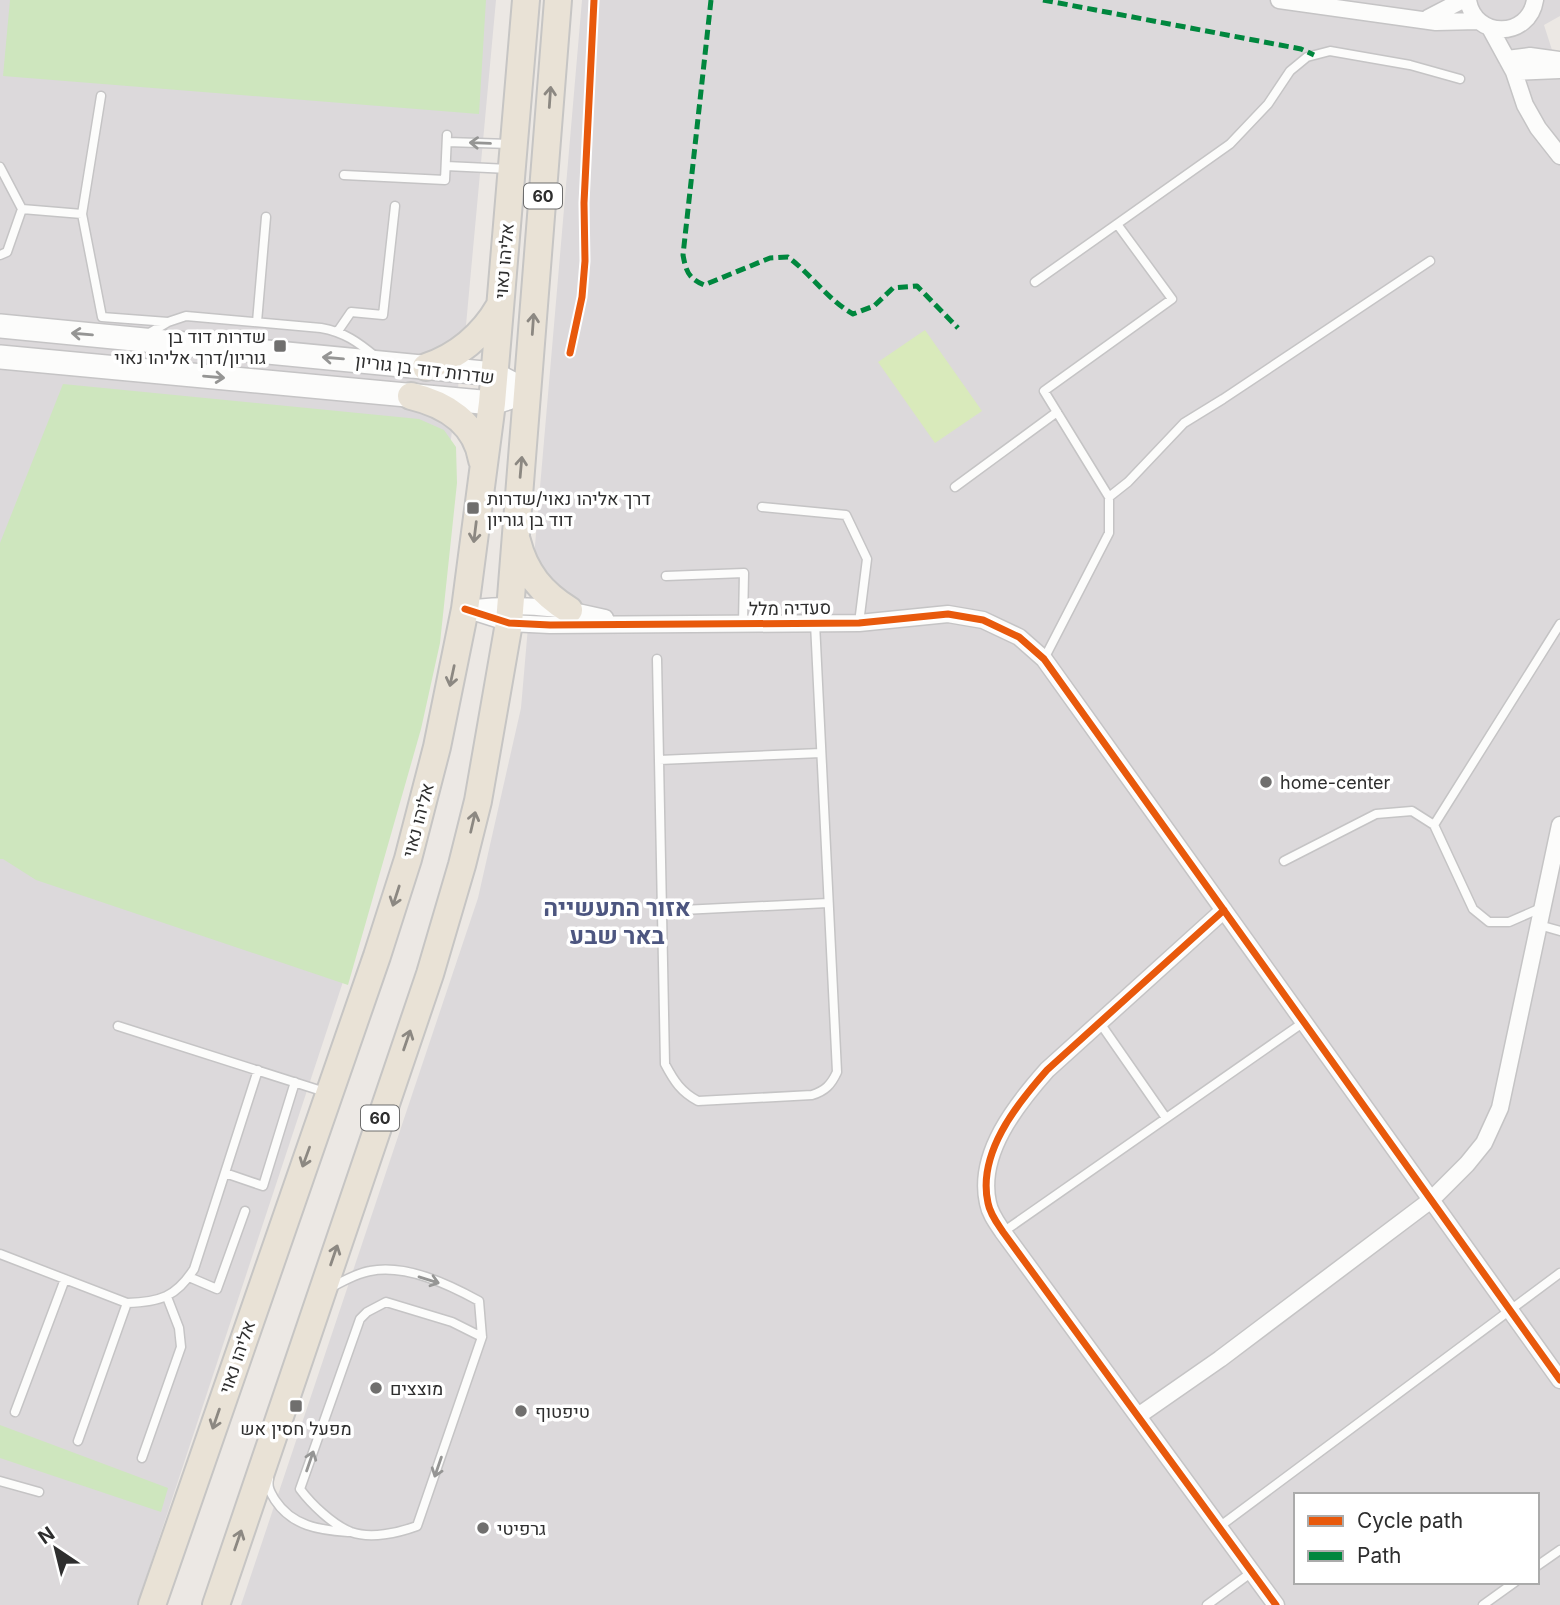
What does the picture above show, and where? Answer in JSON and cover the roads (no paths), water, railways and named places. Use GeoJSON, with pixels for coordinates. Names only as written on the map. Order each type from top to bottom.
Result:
{"type":"FeatureCollection","features":[{"type":"Feature","properties":{"kind":"highway","name":"אליהו נאוי"},"geometry":{"type":"LineString","coordinates":[[152,1605],[330,1093],[408,859],[437,747],[465,609],[492,403],[526,0]]}},
{"type":"Feature","properties":{"kind":"highway","name":"אליהו נאוי"},"geometry":{"type":"LineString","coordinates":[[216,1605],[430,974],[478,801],[510,613],[558,0]]}},
{"type":"Feature","properties":{"kind":"highway"},"geometry":{"type":"LineString","coordinates":[[426,367],[465,347],[484,328],[500,305]]}},
{"type":"Feature","properties":{"kind":"highway"},"geometry":{"type":"LineString","coordinates":[[411,396],[434,402],[460,419],[476,439],[483,464]]}},
{"type":"Feature","properties":{"kind":"highway"},"geometry":{"type":"LineString","coordinates":[[515,535],[523,560],[537,584],[569,610]]}},
{"type":"Feature","properties":{"kind":"main road","name":"שדרות דוד בן גוריון"},"geometry":{"type":"LineString","coordinates":[[0,326],[494,374],[528,392]]}},
{"type":"Feature","properties":{"kind":"main road","name":"שדרות דוד בן גוריון"},"geometry":{"type":"LineString","coordinates":[[0,357],[492,403],[528,392]]}},
{"type":"Feature","properties":{"kind":"street"},"geometry":{"type":"LineString","coordinates":[[1279,0],[1508,30],[1530,15],[1535,0]]}},
{"type":"Feature","properties":{"kind":"street"},"geometry":{"type":"LineString","coordinates":[[1423,20],[1440,14],[1462,0]]}},
{"type":"Feature","properties":{"kind":"street"},"geometry":{"type":"LineString","coordinates":[[1468,0],[1472,14],[1484,25],[1512,62],[1525,105],[1538,128],[1560,156]]}},
{"type":"Feature","properties":{"kind":"street"},"geometry":{"type":"LineString","coordinates":[[1512,62],[1523,22]]}},
{"type":"Feature","properties":{"kind":"street"},"geometry":{"type":"LineString","coordinates":[[1512,62],[1530,55],[1560,60]]}},
{"type":"Feature","properties":{"kind":"street"},"geometry":{"type":"LineString","coordinates":[[1512,62],[1560,70]]}},
{"type":"Feature","properties":{"kind":"street","name":"סעדיה מלל"},"geometry":{"type":"LineString","coordinates":[[465,609],[510,613],[569,610],[628,623]]}},
{"type":"Feature","properties":{"kind":"street","name":"סעדיה מלל"},"geometry":{"type":"LineString","coordinates":[[510,613],[550,625],[859,622],[948,614],[984,620],[1019,637],[1044,659],[1079,707],[1560,1380]]}},
{"type":"Feature","properties":{"kind":"street"},"geometry":{"type":"LineString","coordinates":[[1138,1416],[1220,1359],[1431,1200],[1467,1164],[1483,1143],[1500,1108],[1560,825]]}},
{"type":"Feature","properties":{"kind":"street"},"geometry":{"type":"LineString","coordinates":[[1224,910],[1047,1070],[1024,1096],[998,1140],[986,1168],[987,1202],[1003,1232],[1276,1605]]}},
{"type":"Feature","properties":{"kind":"lane"},"geometry":{"type":"LineString","coordinates":[[1035,282],[1230,144],[1268,104],[1290,71],[1307,57],[1330,51],[1410,65],[1460,79]]}},
{"type":"Feature","properties":{"kind":"lane"},"geometry":{"type":"LineString","coordinates":[[101,96],[82,214],[102,317],[168,322]]}},
{"type":"Feature","properties":{"kind":"lane"},"geometry":{"type":"LineString","coordinates":[[344,175],[445,180],[447,138],[512,156]]}},
{"type":"Feature","properties":{"kind":"lane"},"geometry":{"type":"LineString","coordinates":[[446,166],[512,156]]}},
{"type":"Feature","properties":{"kind":"lane"},"geometry":{"type":"LineString","coordinates":[[0,167],[22,209],[7,252],[0,255]]}},
{"type":"Feature","properties":{"kind":"lane"},"geometry":{"type":"LineString","coordinates":[[338,331],[351,312],[383,315],[395,206]]}},
{"type":"Feature","properties":{"kind":"lane"},"geometry":{"type":"LineString","coordinates":[[22,209],[82,214]]}},
{"type":"Feature","properties":{"kind":"lane"},"geometry":{"type":"LineString","coordinates":[[257,322],[266,216]]}},
{"type":"Feature","properties":{"kind":"lane"},"geometry":{"type":"LineString","coordinates":[[1044,659],[1109,533],[1110,497],[1045,391],[1172,299],[1117,224]]}},
{"type":"Feature","properties":{"kind":"lane"},"geometry":{"type":"LineString","coordinates":[[1110,497],[1128,482],[1184,423],[1430,261]]}},
{"type":"Feature","properties":{"kind":"lane"},"geometry":{"type":"LineString","coordinates":[[138,340],[168,322],[186,316],[257,322],[338,331],[352,338],[383,363]]}},
{"type":"Feature","properties":{"kind":"lane"},"geometry":{"type":"LineString","coordinates":[[955,487],[1057,412]]}},
{"type":"Feature","properties":{"kind":"lane"},"geometry":{"type":"LineString","coordinates":[[762,507],[846,514],[867,559],[859,622]]}},
{"type":"Feature","properties":{"kind":"lane"},"geometry":{"type":"LineString","coordinates":[[666,576],[744,573],[743,625]]}},
{"type":"Feature","properties":{"kind":"lane"},"geometry":{"type":"LineString","coordinates":[[657,659],[665,1064],[675,1083],[686,1095],[698,1101],[799,1096],[822,1092],[831,1084],[837,1072],[815,623]]}},
{"type":"Feature","properties":{"kind":"lane"},"geometry":{"type":"LineString","coordinates":[[1434,825],[1560,624]]}},
{"type":"Feature","properties":{"kind":"lane"},"geometry":{"type":"LineString","coordinates":[[659,760],[821,753]]}},
{"type":"Feature","properties":{"kind":"lane"},"geometry":{"type":"LineString","coordinates":[[1284,861],[1376,814],[1412,811],[1434,825],[1473,909],[1489,922],[1510,922],[1543,907]]}},
{"type":"Feature","properties":{"kind":"lane"},"geometry":{"type":"LineString","coordinates":[[662,911],[828,903]]}},
{"type":"Feature","properties":{"kind":"lane"},"geometry":{"type":"LineString","coordinates":[[1539,925],[1560,931]]}},
{"type":"Feature","properties":{"kind":"lane"},"geometry":{"type":"LineString","coordinates":[[1099,1022],[1166,1118]]}},
{"type":"Feature","properties":{"kind":"lane"},"geometry":{"type":"LineString","coordinates":[[1003,1232],[1304,1022]]}},
{"type":"Feature","properties":{"kind":"lane"},"geometry":{"type":"LineString","coordinates":[[118,1026],[330,1093]]}},
{"type":"Feature","properties":{"kind":"lane"},"geometry":{"type":"LineString","coordinates":[[0,1254],[127,1303],[148,1303],[167,1297],[183,1286],[194,1269],[258,1070]]}},
{"type":"Feature","properties":{"kind":"lane"},"geometry":{"type":"LineString","coordinates":[[225,1172],[263,1186],[295,1082]]}},
{"type":"Feature","properties":{"kind":"lane"},"geometry":{"type":"LineString","coordinates":[[189,1277],[217,1289],[245,1211]]}},
{"type":"Feature","properties":{"kind":"lane"},"geometry":{"type":"LineString","coordinates":[[281,1411],[268,1486],[281,1508],[307,1526],[351,1532],[402,1532],[417,1525],[482,1337],[479,1301],[453,1287],[401,1271],[371,1271],[333,1286],[320,1296]]}},
{"type":"Feature","properties":{"kind":"lane"},"geometry":{"type":"LineString","coordinates":[[1219,1527],[1560,1273]]}},
{"type":"Feature","properties":{"kind":"lane"},"geometry":{"type":"LineString","coordinates":[[15,1412],[65,1279]]}},
{"type":"Feature","properties":{"kind":"lane"},"geometry":{"type":"LineString","coordinates":[[142,1458],[181,1348],[179,1328],[167,1297]]}},
{"type":"Feature","properties":{"kind":"lane"},"geometry":{"type":"LineString","coordinates":[[351,1532],[314,1507],[300,1489],[360,1318],[386,1302],[452,1322],[482,1337]]}},
{"type":"Feature","properties":{"kind":"lane"},"geometry":{"type":"LineString","coordinates":[[78,1441],[127,1303]]}},
{"type":"Feature","properties":{"kind":"lane"},"geometry":{"type":"LineString","coordinates":[[0,1481],[39,1492]]}},
{"type":"Feature","properties":{"kind":"lane"},"geometry":{"type":"LineString","coordinates":[[1539,1565],[1560,1550]]}},
{"type":"Feature","properties":{"kind":"lane"},"geometry":{"type":"LineString","coordinates":[[1207,1605],[1252,1572]]}},
{"type":"Feature","properties":{"kind":"lane"},"geometry":{"type":"LineString","coordinates":[[1483,1605],[1512,1584]]}},
{"type":"Feature","properties":{"kind":"place","name":"שדרות דוד בן גוריון/דרך אליהו נאוי"},"geometry":{"type":"Point","coordinates":[280,346]}},
{"type":"Feature","properties":{"kind":"place","name":"דרך אליהו נאוי/שדרות דוד בן גוריון"},"geometry":{"type":"Point","coordinates":[473,508]}},
{"type":"Feature","properties":{"kind":"place","name":"home-center"},"geometry":{"type":"Point","coordinates":[1266,782]}},
{"type":"Feature","properties":{"kind":"place","name":"מוצצים"},"geometry":{"type":"Point","coordinates":[376,1388]}},
{"type":"Feature","properties":{"kind":"place","name":"מפעל חסין אש"},"geometry":{"type":"Point","coordinates":[296,1406]}},
{"type":"Feature","properties":{"kind":"place","name":"טיפטוף"},"geometry":{"type":"Point","coordinates":[521,1411]}},
{"type":"Feature","properties":{"kind":"place","name":"גרפיטי"},"geometry":{"type":"Point","coordinates":[483,1528]}},
{"type":"Feature","properties":{"kind":"district","name":"אזור התעשייה באר שבע"},"geometry":{"type":"Point","coordinates":[617,921]}}]}
